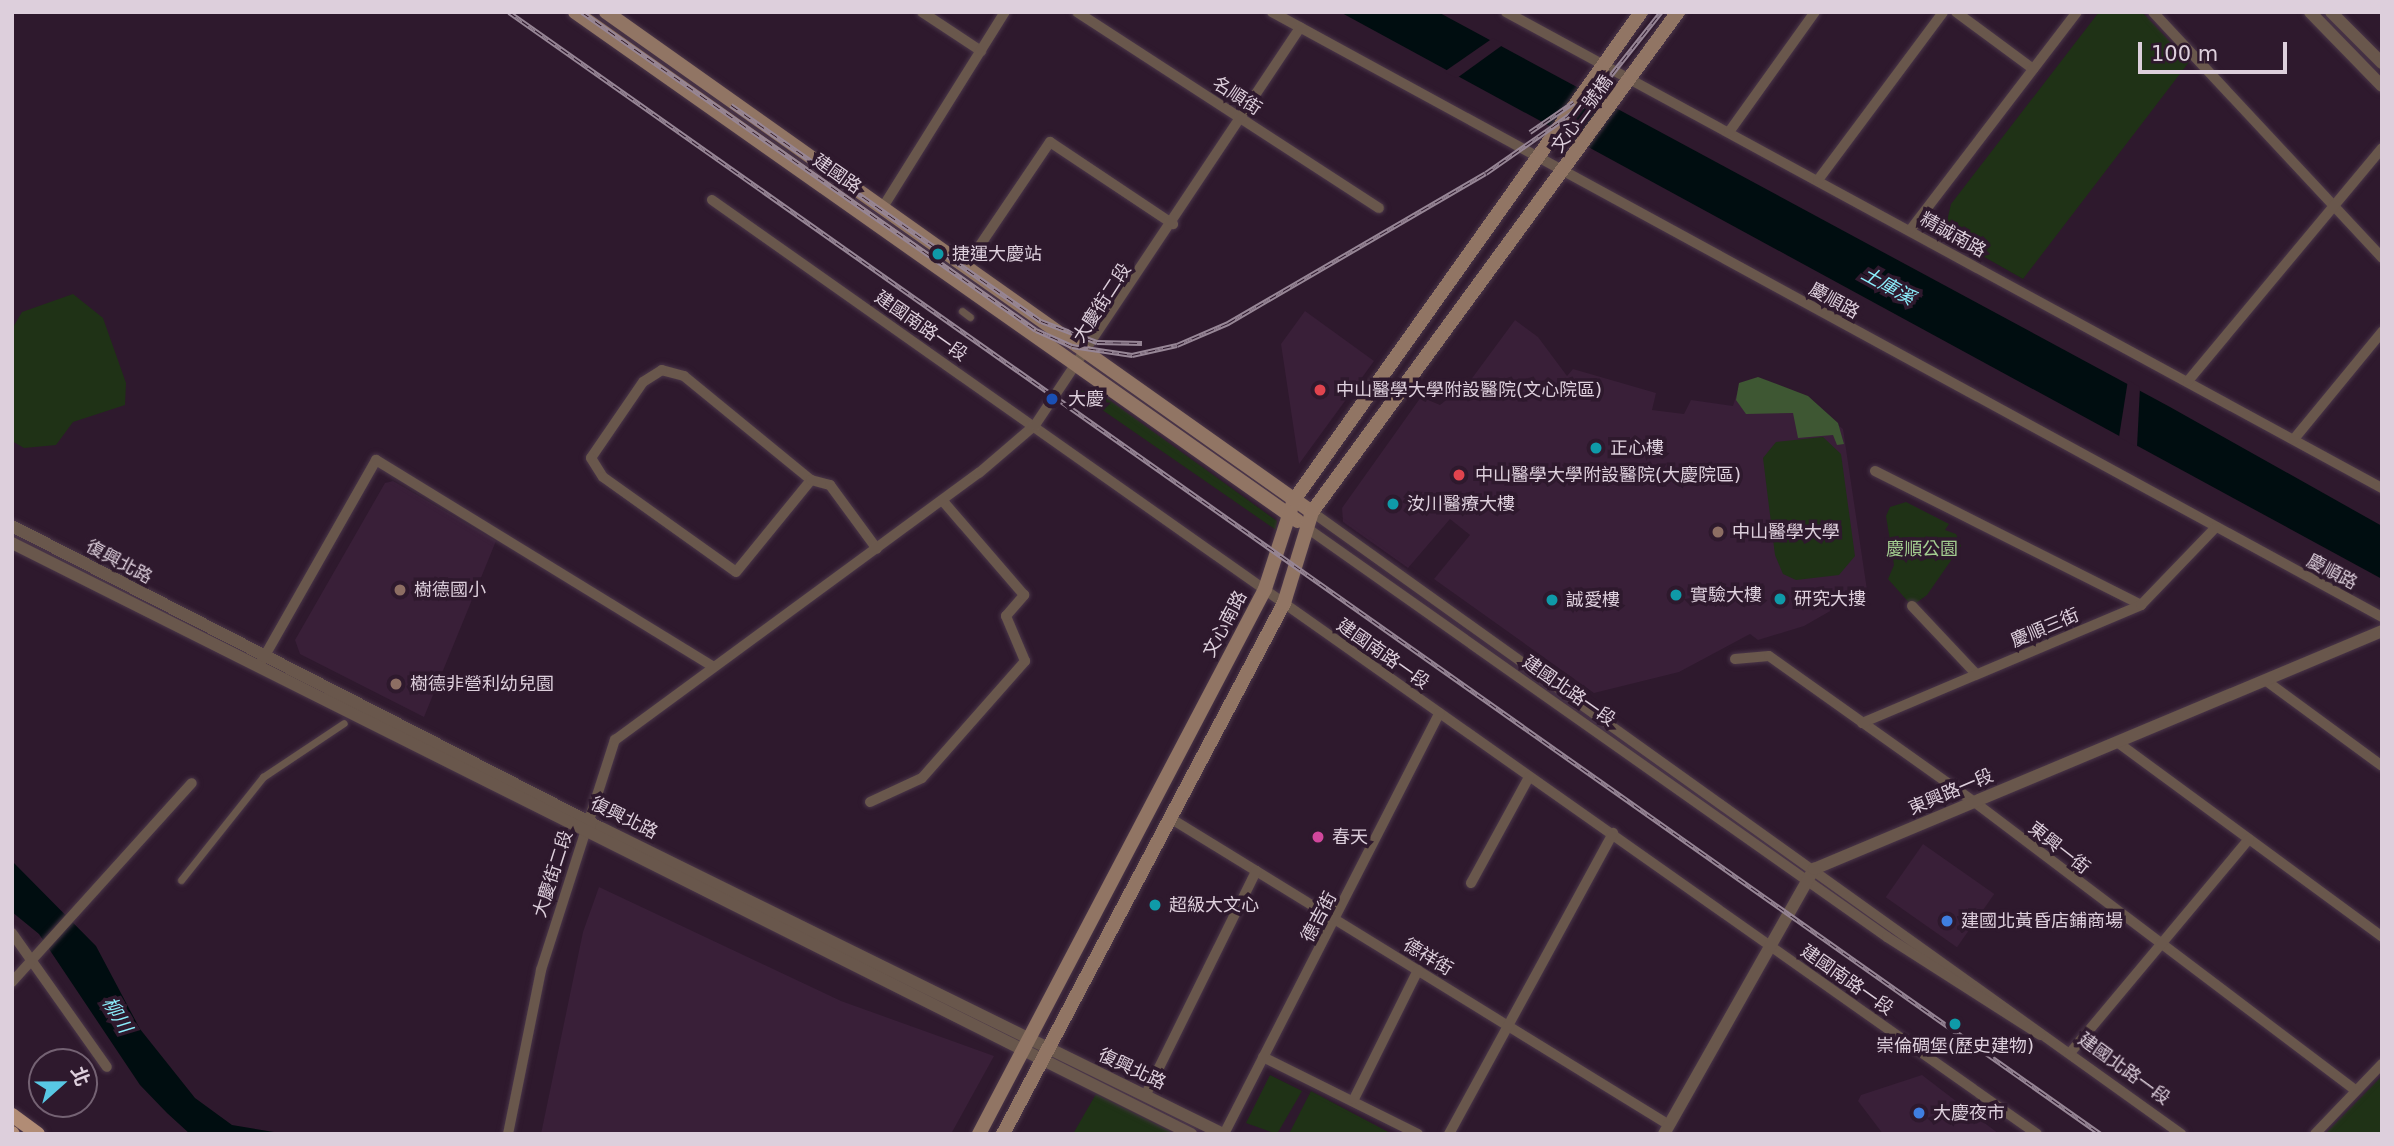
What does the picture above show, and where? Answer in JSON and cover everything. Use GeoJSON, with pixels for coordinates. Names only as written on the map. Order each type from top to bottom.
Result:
{"type":"FeatureCollection","features":[{"type":"Feature","properties":{"kind":"main road","name":"建國路"},"geometry":{"type":"LineString","coordinates":[[575,12],[1078,367]]}},
{"type":"Feature","properties":{"kind":"main road","name":"建國路"},"geometry":{"type":"LineString","coordinates":[[606,12],[1088,353]]}},
{"type":"Feature","properties":{"kind":"main road"},"geometry":{"type":"LineString","coordinates":[[1603,67],[1642,12]]}},
{"type":"Feature","properties":{"kind":"main road"},"geometry":{"type":"LineString","coordinates":[[1630,81],[1678,12]]}},
{"type":"Feature","properties":{"kind":"main road","name":"文心二號橋"},"geometry":{"type":"LineString","coordinates":[[1541,157],[1603,67]]}},
{"type":"Feature","properties":{"kind":"main road","name":"文心二號橋"},"geometry":{"type":"LineString","coordinates":[[1565,170],[1630,81]]}},
{"type":"Feature","properties":{"kind":"main road","name":"文心南路"},"geometry":{"type":"LineString","coordinates":[[979,1134],[1265,589],[1291,516],[1294,500],[1541,157]]}},
{"type":"Feature","properties":{"kind":"main road"},"geometry":{"type":"LineString","coordinates":[[1003,1134],[1284,603],[1312,512],[1565,170]]}},
{"type":"Feature","properties":{"kind":"main road","name":"建國北路一段"},"geometry":{"type":"LineString","coordinates":[[1088,353],[1312,512]]}},
{"type":"Feature","properties":{"kind":"main road","name":"建國北路一段"},"geometry":{"type":"LineString","coordinates":[[1078,367],[1307,528]]}},
{"type":"Feature","properties":{"kind":"main road"},"geometry":{"type":"LineString","coordinates":[[12,1115],[38,1134]]}},
{"type":"Feature","properties":{"kind":"street"},"geometry":{"type":"LineString","coordinates":[[922,12],[981,51]]}},
{"type":"Feature","properties":{"kind":"street"},"geometry":{"type":"LineString","coordinates":[[883,208],[1005,12]]}},
{"type":"Feature","properties":{"kind":"street","name":"名順街"},"geometry":{"type":"LineString","coordinates":[[1077,12],[1380,208]]}},
{"type":"Feature","properties":{"kind":"street","name":"慶順路"},"geometry":{"type":"LineString","coordinates":[[1272,12],[2382,617]]}},
{"type":"Feature","properties":{"kind":"street","name":"精誠南路"},"geometry":{"type":"LineString","coordinates":[[1506,12],[1603,67],[1911,229],[2382,488]]}},
{"type":"Feature","properties":{"kind":"street"},"geometry":{"type":"LineString","coordinates":[[1729,132],[1815,12]]}},
{"type":"Feature","properties":{"kind":"street"},"geometry":{"type":"LineString","coordinates":[[1818,180],[1943,12]]}},
{"type":"Feature","properties":{"kind":"street"},"geometry":{"type":"LineString","coordinates":[[1956,12],[2033,69]]}},
{"type":"Feature","properties":{"kind":"street"},"geometry":{"type":"LineString","coordinates":[[1911,229],[2077,12]]}},
{"type":"Feature","properties":{"kind":"street"},"geometry":{"type":"LineString","coordinates":[[2152,12],[2337,204],[2382,258]]}},
{"type":"Feature","properties":{"kind":"street"},"geometry":{"type":"LineString","coordinates":[[2310,12],[2382,86]]}},
{"type":"Feature","properties":{"kind":"street"},"geometry":{"type":"LineString","coordinates":[[2331,12],[2382,63]]}},
{"type":"Feature","properties":{"kind":"street","name":"大慶街二段"},"geometry":{"type":"LineString","coordinates":[[508,1134],[541,970],[585,826],[615,740],[712,666],[877,549],[1035,425],[1088,353],[1300,27]]}},
{"type":"Feature","properties":{"kind":"street"},"geometry":{"type":"LineString","coordinates":[[966,265],[1050,142],[1173,224]]}},
{"type":"Feature","properties":{"kind":"street"},"geometry":{"type":"LineString","coordinates":[[2189,381],[2382,148]]}},
{"type":"Feature","properties":{"kind":"street","name":"建國南路一段"},"geometry":{"type":"LineString","coordinates":[[712,200],[1035,425],[2037,1134]]}},
{"type":"Feature","properties":{"kind":"street"},"geometry":{"type":"LineString","coordinates":[[962,311],[970,317]]}},
{"type":"Feature","properties":{"kind":"street"},"geometry":{"type":"LineString","coordinates":[[2294,439],[2382,332]]}},
{"type":"Feature","properties":{"kind":"street"},"geometry":{"type":"LineString","coordinates":[[811,480],[736,572],[603,477],[591,458],[643,382],[662,370],[684,376],[811,480],[830,485],[877,549]]}},
{"type":"Feature","properties":{"kind":"street"},"geometry":{"type":"LineString","coordinates":[[259,666],[268,655],[376,460],[712,666]]}},
{"type":"Feature","properties":{"kind":"street"},"geometry":{"type":"LineString","coordinates":[[1875,471],[2141,604]]}},
{"type":"Feature","properties":{"kind":"street"},"geometry":{"type":"LineString","coordinates":[[870,802],[922,778],[1025,661],[1006,616],[1024,595],[942,500]]}},
{"type":"Feature","properties":{"kind":"street","name":"建國北路一段"},"geometry":{"type":"LineString","coordinates":[[1312,512],[2181,1134]]}},
{"type":"Feature","properties":{"kind":"street","name":"復興北路"},"geometry":{"type":"LineString","coordinates":[[12,526],[268,655],[585,826]]}},
{"type":"Feature","properties":{"kind":"street","name":"慶順三街"},"geometry":{"type":"LineString","coordinates":[[1862,723],[2141,604],[2216,527]]}},
{"type":"Feature","properties":{"kind":"street","name":"建國北路一段"},"geometry":{"type":"LineString","coordinates":[[1307,528],[1807,882],[2025,1030],[2044,1036]]}},
{"type":"Feature","properties":{"kind":"street","name":"復興北路"},"geometry":{"type":"LineString","coordinates":[[12,543],[1046,1054],[1191,1134]]}},
{"type":"Feature","properties":{"kind":"street"},"geometry":{"type":"LineString","coordinates":[[1912,606],[1976,674]]}},
{"type":"Feature","properties":{"kind":"street","name":"東興路一段"},"geometry":{"type":"LineString","coordinates":[[1814,869],[2382,631]]}},
{"type":"Feature","properties":{"kind":"street","name":"東興一街"},"geometry":{"type":"LineString","coordinates":[[1735,659],[1764,652],[1973,801],[2158,946],[2356,1091]]}},
{"type":"Feature","properties":{"kind":"street"},"geometry":{"type":"LineString","coordinates":[[2265,680],[2382,766]]}},
{"type":"Feature","properties":{"kind":"street","name":"德吉街"},"geometry":{"type":"LineString","coordinates":[[1224,1134],[1439,713]]}},
{"type":"Feature","properties":{"kind":"street"},"geometry":{"type":"LineString","coordinates":[[181,880],[263,777],[344,723]]}},
{"type":"Feature","properties":{"kind":"street"},"geometry":{"type":"LineString","coordinates":[[2116,742],[2382,937]]}},
{"type":"Feature","properties":{"kind":"street"},"geometry":{"type":"LineString","coordinates":[[1471,883],[1530,777]]}},
{"type":"Feature","properties":{"kind":"street"},"geometry":{"type":"LineString","coordinates":[[12,982],[35,960],[192,783]]}},
{"type":"Feature","properties":{"kind":"street","name":"德祥街"},"geometry":{"type":"LineString","coordinates":[[1170,818],[1507,1023],[1667,1129]]}},
{"type":"Feature","properties":{"kind":"street"},"geometry":{"type":"LineString","coordinates":[[1448,1134],[1613,833]]}},
{"type":"Feature","properties":{"kind":"street"},"geometry":{"type":"LineString","coordinates":[[2070,1053],[2249,838]]}},
{"type":"Feature","properties":{"kind":"street"},"geometry":{"type":"LineString","coordinates":[[1667,1129],[1814,869]]}},
{"type":"Feature","properties":{"kind":"street"},"geometry":{"type":"LineString","coordinates":[[1146,1094],[1256,871]]}},
{"type":"Feature","properties":{"kind":"street"},"geometry":{"type":"LineString","coordinates":[[12,933],[35,960],[107,1067]]}},
{"type":"Feature","properties":{"kind":"street"},"geometry":{"type":"LineString","coordinates":[[1354,1098],[1418,970]]}},
{"type":"Feature","properties":{"kind":"street","name":"復興北路"},"geometry":{"type":"LineString","coordinates":[[1046,1054],[1146,1094],[1224,1134]]}},
{"type":"Feature","properties":{"kind":"street"},"geometry":{"type":"LineString","coordinates":[[1263,1057],[1354,1098],[1418,1134]]}},
{"type":"Feature","properties":{"kind":"street"},"geometry":{"type":"LineString","coordinates":[[2315,1134],[2382,1064]]}},
{"type":"Feature","properties":{"kind":"shaded area","name":"中山醫學大學附設醫院(文心院區)"},"geometry":{"type":"Polygon","coordinates":[[[1305,311],[1374,361],[1299,464],[1281,344],[1305,311]]]}},
{"type":"Feature","properties":{"kind":"shaded area","name":"中山醫學大學"},"geometry":{"type":"Polygon","coordinates":[[[1515,320],[1538,337],[1567,376],[1573,369],[1656,393],[1652,410],[1684,414],[1691,400],[1733,406],[1738,390],[1820,411],[1843,429],[1867,590],[1804,626],[1758,640],[1750,634],[1679,672],[1594,693],[1434,579],[1470,535],[1450,519],[1408,568],[1343,522],[1342,508],[1421,397],[1440,405],[1470,381],[1515,320]]]}},
{"type":"Feature","properties":{"kind":"shaded area","name":"樹德國小"},"geometry":{"type":"Polygon","coordinates":[[[393,481],[496,541],[424,717],[300,654],[295,640],[385,483],[393,481]]]}},
{"type":"Feature","properties":{"kind":"shaded area","name":"建國北黃昏店鋪商場"},"geometry":{"type":"Polygon","coordinates":[[[1923,844],[1994,894],[1957,947],[1886,897],[1923,844]]]}},
{"type":"Feature","properties":{"kind":"shaded area"},"geometry":{"type":"Polygon","coordinates":[[[599,887],[841,1001],[994,1056],[951,1134],[541,1134],[583,932],[599,887]]]}},
{"type":"Feature","properties":{"kind":"shaded area","name":"大慶夜市"},"geometry":{"type":"Polygon","coordinates":[[[1922,1075],[1999,1134],[1883,1134],[1858,1101],[1861,1095],[1922,1075]]]}},
{"type":"Feature","properties":{"kind":"green space"},"geometry":{"type":"Polygon","coordinates":[[[2099,12],[2142,12],[2189,62],[2023,279],[1944,234],[1951,204],[2099,12]]]}},
{"type":"Feature","properties":{"kind":"green space"},"geometry":{"type":"Polygon","coordinates":[[[73,294],[103,318],[126,383],[125,405],[73,422],[56,445],[24,448],[12,441],[12,329],[22,312],[73,294]]]}},
{"type":"Feature","properties":{"kind":"green space"},"geometry":{"type":"Polygon","coordinates":[[[1758,377],[1808,396],[1838,423],[1844,444],[1837,445],[1833,435],[1798,438],[1793,413],[1746,414],[1736,400],[1739,383],[1758,377]]]}},
{"type":"Feature","properties":{"kind":"green space"},"geometry":{"type":"Polygon","coordinates":[[[1072,389],[1101,394],[1277,521],[1276,530],[1072,389]]]}},
{"type":"Feature","properties":{"kind":"green space"},"geometry":{"type":"Polygon","coordinates":[[[1823,437],[1841,454],[1855,556],[1839,575],[1796,580],[1783,574],[1775,555],[1763,458],[1776,442],[1823,437]]]}},
{"type":"Feature","properties":{"kind":"green space","name":"慶順公園"},"geometry":{"type":"Polygon","coordinates":[[[1906,502],[1949,524],[1945,530],[1956,534],[1961,546],[1927,595],[1912,606],[1888,579],[1894,565],[1886,516],[1890,507],[1906,502]]]}},
{"type":"Feature","properties":{"kind":"green space"},"geometry":{"type":"Polygon","coordinates":[[[1270,1075],[1302,1091],[1277,1134],[1246,1123],[1270,1075]]]}},
{"type":"Feature","properties":{"kind":"green space"},"geometry":{"type":"Polygon","coordinates":[[[2382,1076],[2382,1134],[2325,1134],[2382,1076]]]}},
{"type":"Feature","properties":{"kind":"green space"},"geometry":{"type":"Polygon","coordinates":[[[1311,1091],[1392,1134],[1289,1134],[1311,1091]]]}},
{"type":"Feature","properties":{"kind":"green space"},"geometry":{"type":"Polygon","coordinates":[[[1096,1094],[1176,1134],[1073,1134],[1096,1094]]]}},
{"type":"Feature","properties":{"kind":"water","name":"土庫溪"},"geometry":{"type":"Polygon","coordinates":[[[1340,12],[1438,12],[2170,407],[2382,526],[2382,579],[1340,12]]]}},
{"type":"Feature","properties":{"kind":"water","name":"柳川"},"geometry":{"type":"Polygon","coordinates":[[[12,861],[96,946],[140,1029],[195,1098],[232,1125],[286,1134],[190,1134],[167,1113],[140,1085],[39,934],[12,912],[12,861]]]}},
{"type":"Feature","properties":{"kind":"pier"},"geometry":{"type":"Polygon","coordinates":[[[1493,38],[1504,44],[1457,78],[1444,72],[1493,38]]]}},
{"type":"Feature","properties":{"kind":"pier"},"geometry":{"type":"Polygon","coordinates":[[[2128,380],[2140,387],[2137,447],[2119,437],[2128,380]]]}},
{"type":"Feature","properties":{"kind":"railway"},"geometry":{"type":"LineString","coordinates":[[509,12],[2101,1134]]}},
{"type":"Feature","properties":{"kind":"railway"},"geometry":{"type":"LineString","coordinates":[[582,12],[1036,330],[1072,346],[1132,355],[1177,345],[1228,323],[1486,173],[1592,99],[1661,12]]}},
{"type":"Feature","properties":{"kind":"railway"},"geometry":{"type":"LineString","coordinates":[[1530,132],[1574,102]]}},
{"type":"Feature","properties":{"kind":"railway"},"geometry":{"type":"LineString","coordinates":[[731,105],[1041,321],[1097,342],[1142,343]]}},
{"type":"Feature","properties":{"kind":"place","name":"捷運大慶站"},"geometry":{"type":"Point","coordinates":[938,254]}},
{"type":"Feature","properties":{"kind":"place","name":"中山醫學大學附設醫院(文心院區)"},"geometry":{"type":"Point","coordinates":[1320,390]}},
{"type":"Feature","properties":{"kind":"place","name":"大慶"},"geometry":{"type":"Point","coordinates":[1052,399]}},
{"type":"Feature","properties":{"kind":"place","name":"正心樓"},"geometry":{"type":"Point","coordinates":[1596,448]}},
{"type":"Feature","properties":{"kind":"place","name":"中山醫學大學附設醫院(大慶院區)"},"geometry":{"type":"Point","coordinates":[1459,475]}},
{"type":"Feature","properties":{"kind":"place","name":"汝川醫療大樓"},"geometry":{"type":"Point","coordinates":[1393,504]}},
{"type":"Feature","properties":{"kind":"place","name":"中山醫學大學"},"geometry":{"type":"Point","coordinates":[1718,532]}},
{"type":"Feature","properties":{"kind":"place","name":"樹德國小"},"geometry":{"type":"Point","coordinates":[400,590]}},
{"type":"Feature","properties":{"kind":"place","name":"實驗大樓"},"geometry":{"type":"Point","coordinates":[1676,595]}},
{"type":"Feature","properties":{"kind":"place","name":"研究大摟"},"geometry":{"type":"Point","coordinates":[1780,599]}},
{"type":"Feature","properties":{"kind":"place","name":"誠愛樓"},"geometry":{"type":"Point","coordinates":[1552,600]}},
{"type":"Feature","properties":{"kind":"place","name":"樹德非營利幼兒園"},"geometry":{"type":"Point","coordinates":[396,684]}},
{"type":"Feature","properties":{"kind":"place","name":"春天"},"geometry":{"type":"Point","coordinates":[1318,837]}},
{"type":"Feature","properties":{"kind":"place","name":"超級大文心"},"geometry":{"type":"Point","coordinates":[1155,905]}},
{"type":"Feature","properties":{"kind":"place","name":"建國北黃昏店鋪商場"},"geometry":{"type":"Point","coordinates":[1947,921]}},
{"type":"Feature","properties":{"kind":"place","name":"崇倫碉堡(歷史建物)"},"geometry":{"type":"Point","coordinates":[1955,1024]}},
{"type":"Feature","properties":{"kind":"place","name":"大慶夜市"},"geometry":{"type":"Point","coordinates":[1919,1113]}}]}
